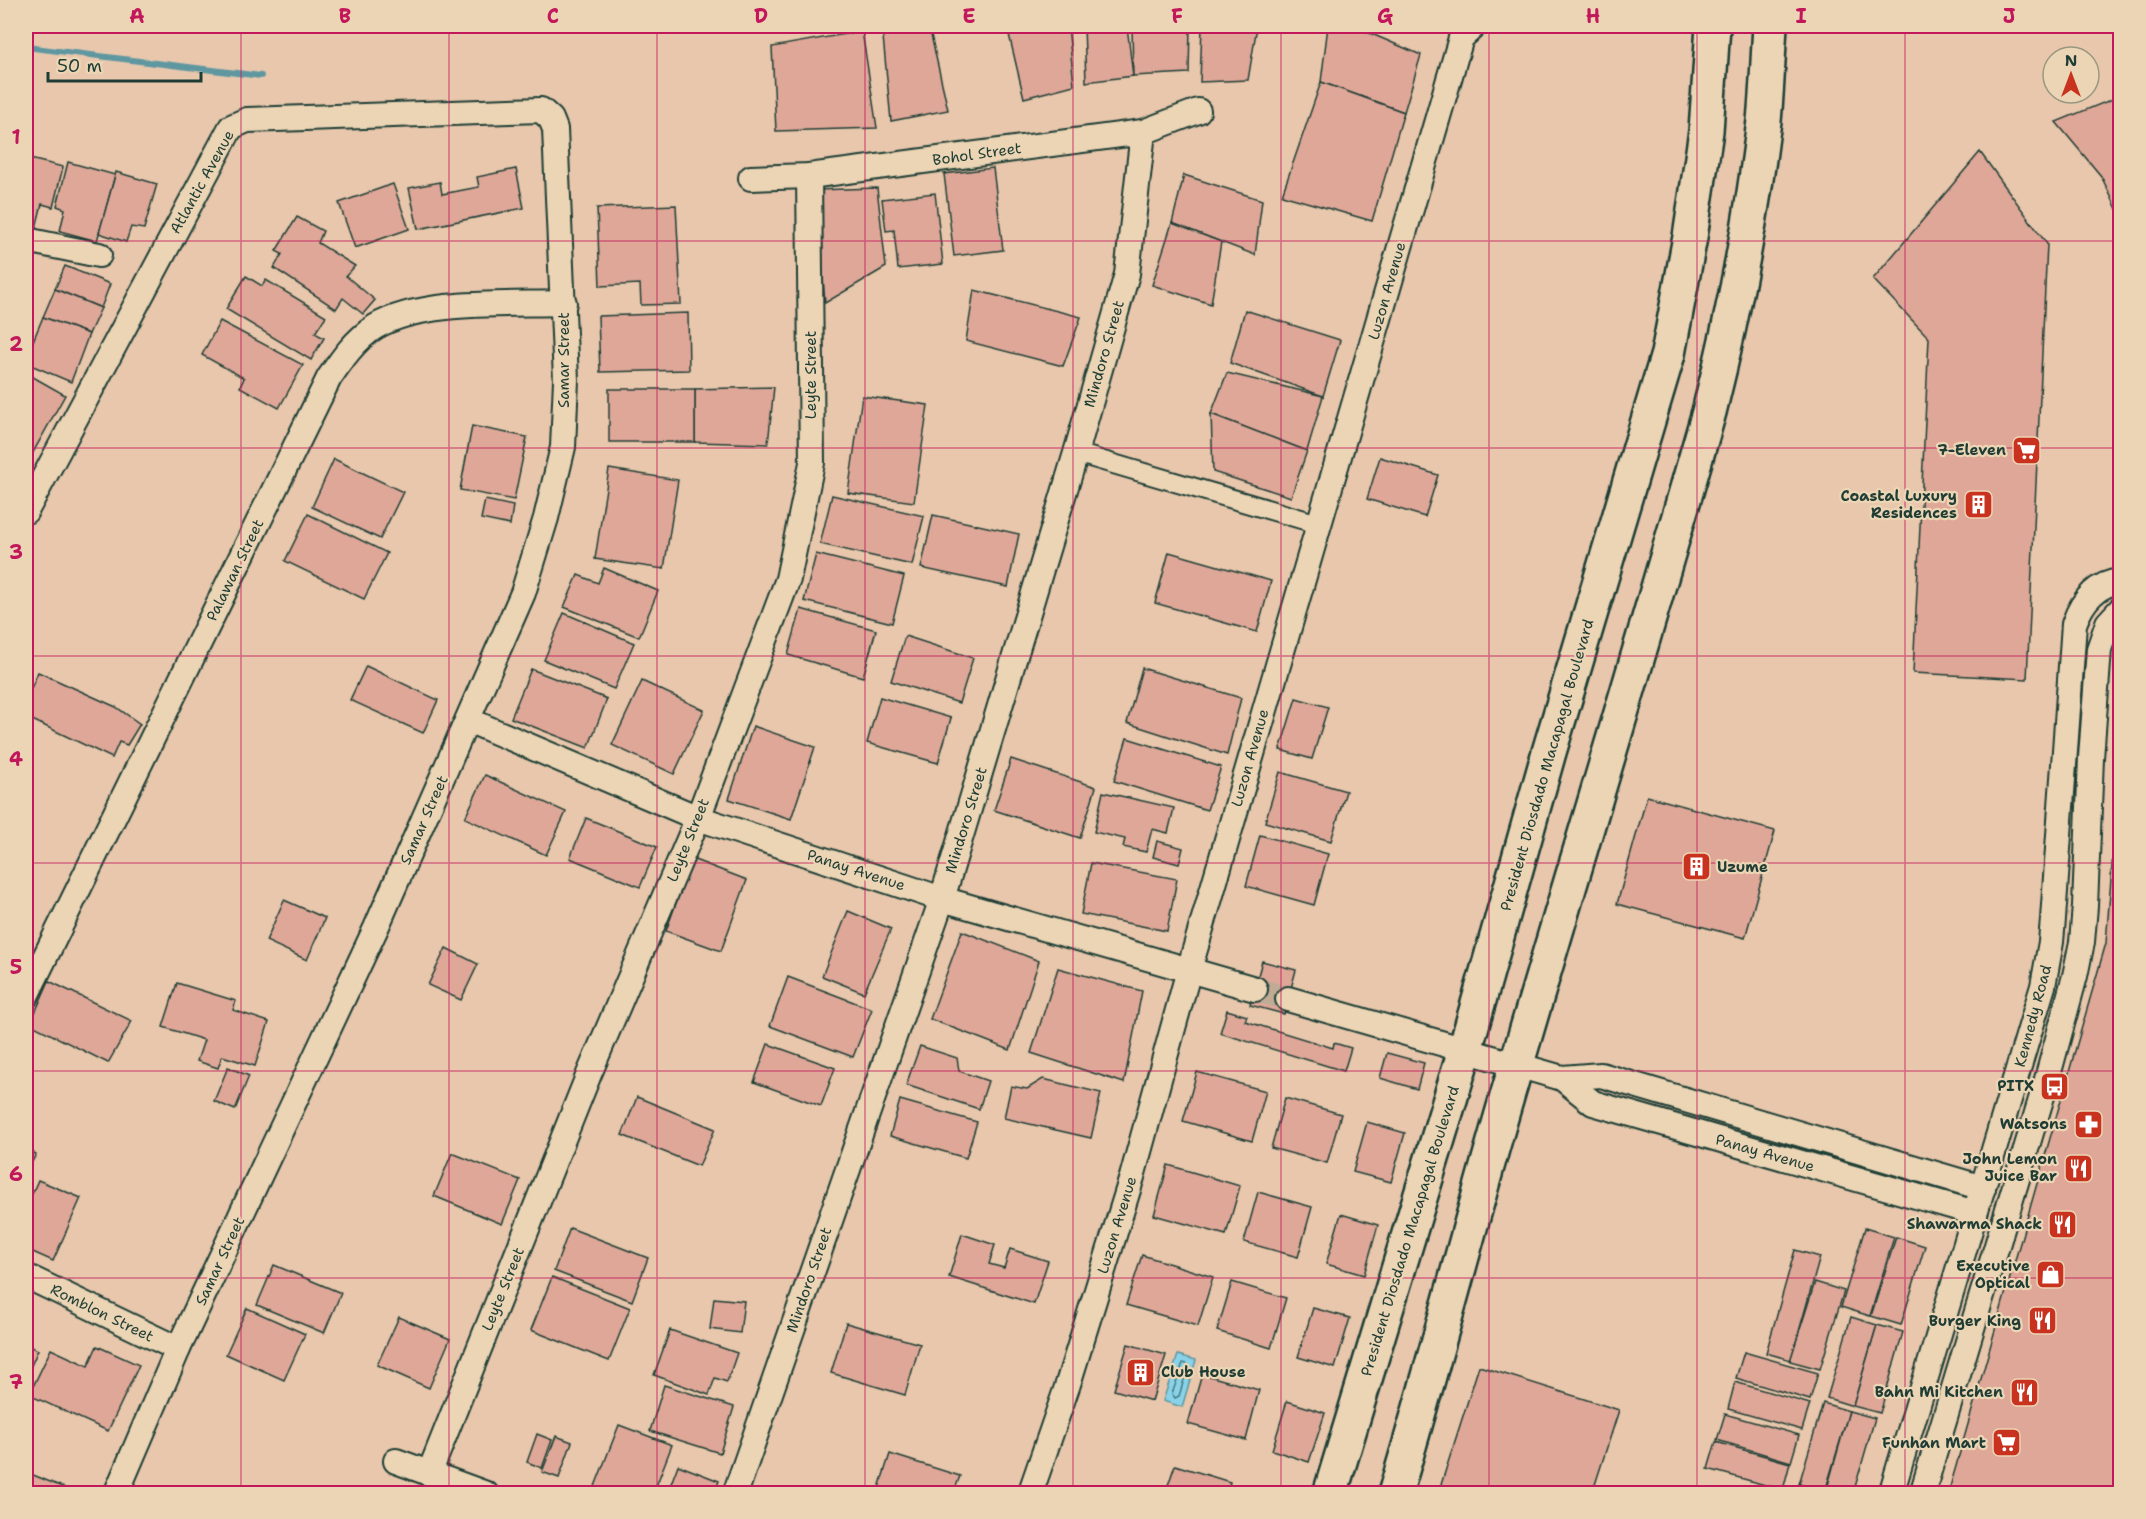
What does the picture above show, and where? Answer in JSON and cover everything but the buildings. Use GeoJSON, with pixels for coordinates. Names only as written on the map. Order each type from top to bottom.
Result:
{"type":"FeatureCollection","features":[{"type":"Feature","properties":{"kind":"main road","name":"President Diosdado Macapagal Boulevard"},"geometry":{"type":"LineString","coordinates":[[1330,1494],[1465,1050],[1549,752],[1668,354],[1690,237],[1702,154],[1713,26]]}},
{"type":"Feature","properties":{"kind":"main road"},"geometry":{"type":"LineString","coordinates":[[1395,1494],[1516,1065],[1610,755],[1721,365],[1744,248],[1764,121],[1770,26]]}},
{"type":"Feature","properties":{"kind":"street","name":"Luzon Avenue"},"geometry":{"type":"LineString","coordinates":[[1030,1494],[1068,1384],[1132,1177],[1189,970],[1461,38],[1474,26]]}},
{"type":"Feature","properties":{"kind":"street","name":"Samar Street"},"geometry":{"type":"LineString","coordinates":[[116,1494],[178,1349],[376,928],[523,593],[546,518],[563,447],[566,380],[555,129],[551,119],[542,110]]}},
{"type":"Feature","properties":{"kind":"street","name":"Atlantic Avenue"},"geometry":{"type":"LineString","coordinates":[[26,511],[231,127],[247,120],[542,110]]}},
{"type":"Feature","properties":{"kind":"street","name":"Bohol Street"},"geometry":{"type":"LineString","coordinates":[[751,178],[809,176],[1143,132],[1198,111]]}},
{"type":"Feature","properties":{"kind":"street","name":"Mindoro Street"},"geometry":{"type":"LineString","coordinates":[[735,1494],[942,899],[1076,453],[1127,274],[1143,132]]}},
{"type":"Feature","properties":{"kind":"street","name":"Leyte Street"},"geometry":{"type":"LineString","coordinates":[[429,1474],[589,1074],[698,818],[788,579],[812,463],[809,176]]}},
{"type":"Feature","properties":{"kind":"street"},"geometry":{"type":"LineString","coordinates":[[26,240],[99,255]]}},
{"type":"Feature","properties":{"kind":"street","name":"Palawan Street"},"geometry":{"type":"LineString","coordinates":[[26,996],[329,378],[352,346],[375,327],[411,312],[445,307],[564,303]]}},
{"type":"Feature","properties":{"kind":"street"},"geometry":{"type":"LineString","coordinates":[[1076,453],[1318,524]]}},
{"type":"Feature","properties":{"kind":"street","name":"Kennedy Road"},"geometry":{"type":"LineString","coordinates":[[1891,1494],[2040,995],[2052,942],[2074,624],[2079,611],[2090,596],[2105,585],[2121,581]]}},
{"type":"Feature","properties":{"kind":"street","name":"Kennedy Road"},"geometry":{"type":"LineString","coordinates":[[1922,1494],[2040,1103],[2075,976],[2082,942],[2085,906],[2092,734],[2099,649],[2108,623],[2121,610]]}},
{"type":"Feature","properties":{"kind":"street","name":"Panay Avenue"},"geometry":{"type":"LineString","coordinates":[[468,720],[698,818],[942,899],[1255,989]]}},
{"type":"Feature","properties":{"kind":"street","name":"Panay Avenue"},"geometry":{"type":"LineString","coordinates":[[1288,999],[1562,1078],[1601,1075],[1983,1188]]}},
{"type":"Feature","properties":{"kind":"street","name":"Panay Avenue"},"geometry":{"type":"LineString","coordinates":[[1562,1078],[1593,1103],[1975,1213]]}},
{"type":"Feature","properties":{"kind":"street","name":"Romblon Street"},"geometry":{"type":"LineString","coordinates":[[26,1276],[178,1349]]}},
{"type":"Feature","properties":{"kind":"street"},"geometry":{"type":"LineString","coordinates":[[396,1461],[486,1494]]}},
{"type":"Feature","properties":{"kind":"water"},"geometry":{"type":"Polygon","coordinates":[[[1178,1355],[1196,1360],[1182,1407],[1163,1401],[1178,1355]]]}},
{"type":"Feature","properties":{"kind":"waterway"},"geometry":{"type":"LineString","coordinates":[[26,47],[261,76]]}},
{"type":"Feature","properties":{"kind":"tunnel"},"geometry":{"type":"LineString","coordinates":[[1255,989],[1288,999]]}},
{"type":"Feature","properties":{"kind":"place","name":"7-Eleven"},"geometry":{"type":"Point","coordinates":[2027,450]}},
{"type":"Feature","properties":{"kind":"place","name":"Coastal Luxury Residences"},"geometry":{"type":"Point","coordinates":[1978,505]}},
{"type":"Feature","properties":{"kind":"place","name":"Uzume"},"geometry":{"type":"Point","coordinates":[1696,867]}},
{"type":"Feature","properties":{"kind":"place","name":"PITX"},"geometry":{"type":"Point","coordinates":[2055,1086]}},
{"type":"Feature","properties":{"kind":"place","name":"Watsons"},"geometry":{"type":"Point","coordinates":[2088,1124]}},
{"type":"Feature","properties":{"kind":"place","name":"John Lemon Juice Bar"},"geometry":{"type":"Point","coordinates":[2078,1168]}},
{"type":"Feature","properties":{"kind":"place","name":"Shawarma Shack"},"geometry":{"type":"Point","coordinates":[2063,1224]}},
{"type":"Feature","properties":{"kind":"place","name":"Executive Optical"},"geometry":{"type":"Point","coordinates":[2051,1275]}},
{"type":"Feature","properties":{"kind":"place","name":"Burger King"},"geometry":{"type":"Point","coordinates":[2042,1321]}},
{"type":"Feature","properties":{"kind":"place","name":"Club House"},"geometry":{"type":"Point","coordinates":[1140,1372]}},
{"type":"Feature","properties":{"kind":"place","name":"Bahn Mi Kitchen"},"geometry":{"type":"Point","coordinates":[2024,1392]}},
{"type":"Feature","properties":{"kind":"place","name":"Funhan Mart"},"geometry":{"type":"Point","coordinates":[2007,1443]}}]}
